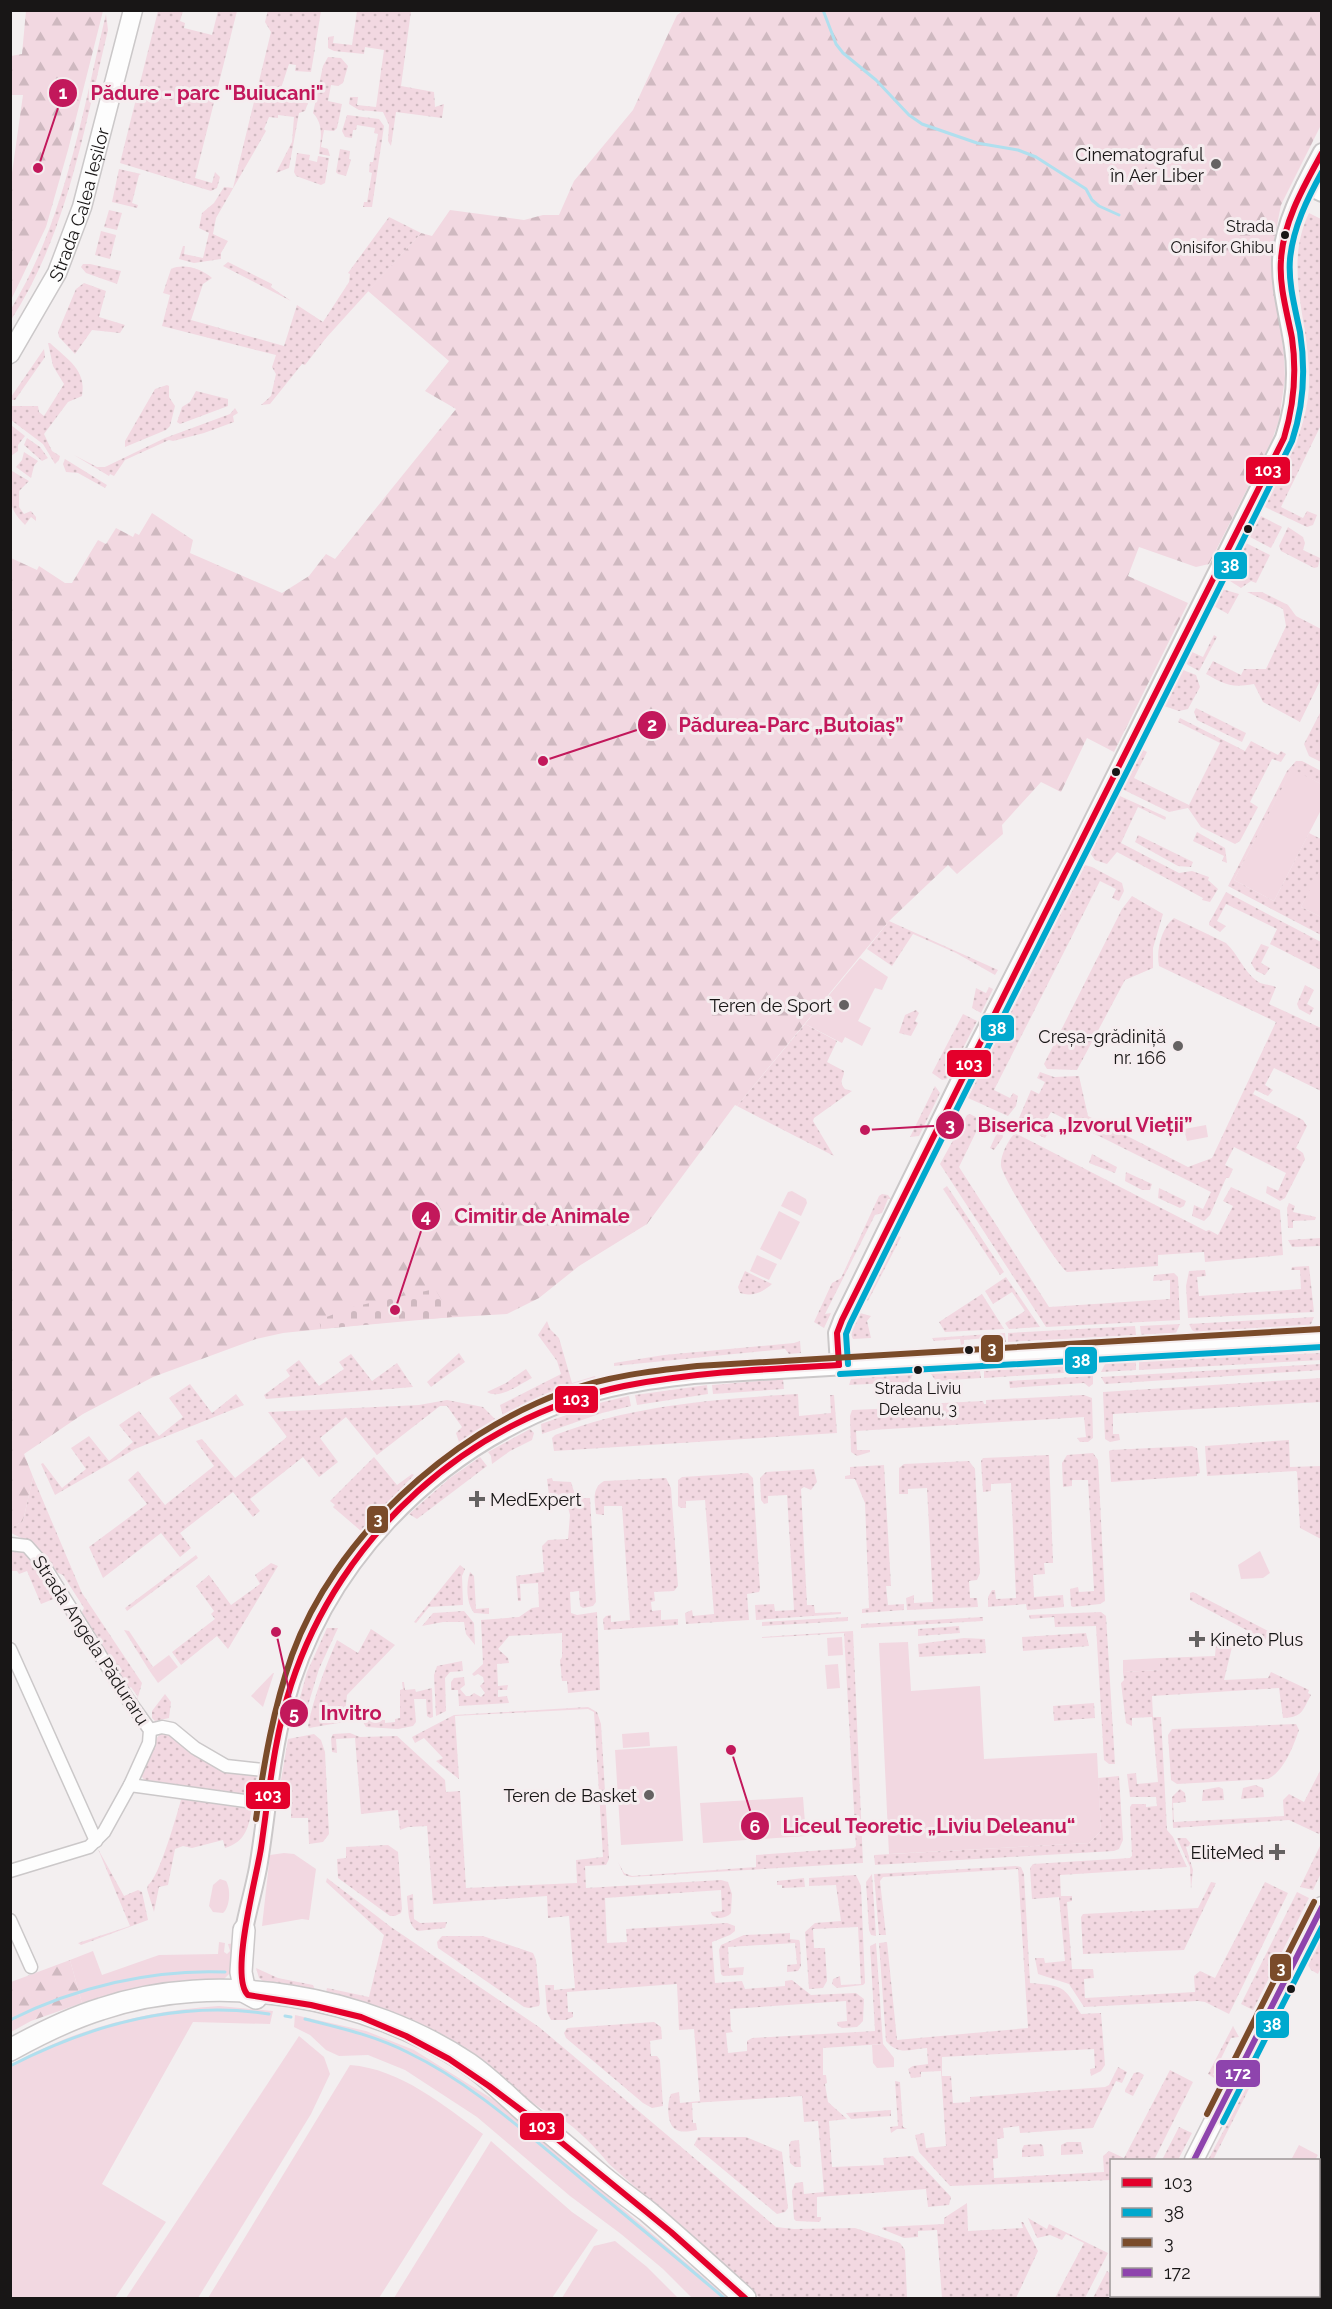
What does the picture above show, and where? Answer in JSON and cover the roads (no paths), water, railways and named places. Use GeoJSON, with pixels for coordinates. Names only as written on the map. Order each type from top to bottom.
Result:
{"type":"FeatureCollection","features":[{"type":"Feature","properties":{"kind":"highway"},"geometry":{"type":"LineString","coordinates":[[243,1990],[251,1932]]}},
{"type":"Feature","properties":{"kind":"highway"},"geometry":{"type":"LineString","coordinates":[[251,1932],[251,1969],[257,1981],[267,1988],[337,2000],[394,2019],[486,2076],[745,2298]]}},
{"type":"Feature","properties":{"kind":"highway"},"geometry":{"type":"LineString","coordinates":[[10,2050],[99,2004],[129,1996],[225,1984],[233,1977],[251,1932]]}},
{"type":"Feature","properties":{"kind":"highway"},"geometry":{"type":"LineString","coordinates":[[243,1990],[251,1997],[325,2007],[390,2027],[452,2059],[526,2112]]}},
{"type":"Feature","properties":{"kind":"highway"},"geometry":{"type":"LineString","coordinates":[[73,2019],[173,1999],[232,1996],[243,1990],[296,1996],[342,2005],[382,2018],[428,2040]]}},
{"type":"Feature","properties":{"kind":"highway"},"geometry":{"type":"LineString","coordinates":[[73,2019],[104,2018],[158,2006],[202,2002],[257,2002],[322,2011],[368,2024],[421,2047],[526,2112]]}},
{"type":"Feature","properties":{"kind":"main road","name":"Strada Calea Ieșilor"},"geometry":{"type":"LineString","coordinates":[[10,354],[57,273],[82,207],[133,10]]}},
{"type":"Feature","properties":{"kind":"main road"},"geometry":{"type":"LineString","coordinates":[[839,1365],[837,1333],[842,1320],[965,1070],[1284,438],[1292,410],[1296,380],[1281,261],[1287,226],[1322,152]]}},
{"type":"Feature","properties":{"kind":"main road"},"geometry":{"type":"LineString","coordinates":[[1305,185],[1322,193]]}},
{"type":"Feature","properties":{"kind":"main road"},"geometry":{"type":"LineString","coordinates":[[251,1932],[267,1804],[284,1707],[310,1637],[332,1596],[363,1549],[386,1522],[445,1468],[505,1429],[535,1414],[585,1395],[648,1381],[693,1375],[1322,1338]]}},
{"type":"Feature","properties":{"kind":"main road"},"geometry":{"type":"LineString","coordinates":[[1195,2159],[1322,1906]]}},
{"type":"Feature","properties":{"kind":"street","name":"Strada Angela Păduraru"},"geometry":{"type":"LineString","coordinates":[[10,1544],[27,1546],[43,1564],[127,1698],[150,1730],[149,1743],[130,1785],[104,1832],[96,1841]]}},
{"type":"Feature","properties":{"kind":"street"},"geometry":{"type":"LineString","coordinates":[[10,1649],[96,1841],[80,1851],[10,1871]]}},
{"type":"Feature","properties":{"kind":"street"},"geometry":{"type":"LineString","coordinates":[[150,1730],[162,1727],[172,1729],[195,1748],[226,1766],[272,1771]]}},
{"type":"Feature","properties":{"kind":"street"},"geometry":{"type":"LineString","coordinates":[[130,1785],[267,1804]]}},
{"type":"Feature","properties":{"kind":"street"},"geometry":{"type":"LineString","coordinates":[[10,1920],[31,1967]]}},
{"type":"Feature","properties":{"kind":"waterway"},"geometry":{"type":"LineString","coordinates":[[823,10],[836,44],[843,53],[876,80],[909,115],[922,124],[977,143],[1018,150],[1036,157],[1086,189],[1092,200],[1099,206],[1119,215]]}},
{"type":"Feature","properties":{"kind":"waterway"},"geometry":{"type":"LineString","coordinates":[[10,2020],[61,1998],[115,1982],[170,1974],[225,1972]]}},
{"type":"Feature","properties":{"kind":"waterway"},"geometry":{"type":"LineString","coordinates":[[10,2066],[72,2039],[136,2019],[202,2010],[269,2014]]}},
{"type":"Feature","properties":{"kind":"waterway"},"geometry":{"type":"LineString","coordinates":[[285,2016],[291,2017]]}},
{"type":"Feature","properties":{"kind":"waterway"},"geometry":{"type":"LineString","coordinates":[[305,2019],[384,2042],[409,2053],[452,2078],[513,2122],[724,2298]]}},
{"type":"Feature","properties":{"kind":"place","name":"Cinematograful în Aer Liber"},"geometry":{"type":"Point","coordinates":[1216,164]}},
{"type":"Feature","properties":{"kind":"place","name":"Pădure - parc \"Buiucani\""},"geometry":{"type":"Point","coordinates":[38,168]}},
{"type":"Feature","properties":{"kind":"place","name":"Strada Onisifor Ghibu"},"geometry":{"type":"Point","coordinates":[1285,235]}},
{"type":"Feature","properties":{"kind":"place","name":"Pădurea-Parc „Butoiaș”"},"geometry":{"type":"Point","coordinates":[543,761]}},
{"type":"Feature","properties":{"kind":"place","name":"Teren de Sport"},"geometry":{"type":"Point","coordinates":[844,1005]}},
{"type":"Feature","properties":{"kind":"place","name":"Creșa-grădiniță nr. 166"},"geometry":{"type":"Point","coordinates":[1178,1046]}},
{"type":"Feature","properties":{"kind":"place","name":"Biserica „Izvorul Vieții”"},"geometry":{"type":"Point","coordinates":[865,1130]}},
{"type":"Feature","properties":{"kind":"place","name":"Cimitir de Animale"},"geometry":{"type":"Point","coordinates":[395,1310]}},
{"type":"Feature","properties":{"kind":"place","name":"Strada Liviu Deleanu, 3"},"geometry":{"type":"Point","coordinates":[918,1370]}},
{"type":"Feature","properties":{"kind":"place","name":"MedExpert"},"geometry":{"type":"Point","coordinates":[477,1499]}},
{"type":"Feature","properties":{"kind":"place","name":"Invitro"},"geometry":{"type":"Point","coordinates":[276,1632]}},
{"type":"Feature","properties":{"kind":"place","name":"Kineto Plus"},"geometry":{"type":"Point","coordinates":[1197,1639]}},
{"type":"Feature","properties":{"kind":"place","name":"Liceul Teoretic „Liviu Deleanu“"},"geometry":{"type":"Point","coordinates":[731,1750]}},
{"type":"Feature","properties":{"kind":"place","name":"Teren de Basket"},"geometry":{"type":"Point","coordinates":[649,1795]}},
{"type":"Feature","properties":{"kind":"place","name":"EliteMed"},"geometry":{"type":"Point","coordinates":[1277,1852]}}]}
